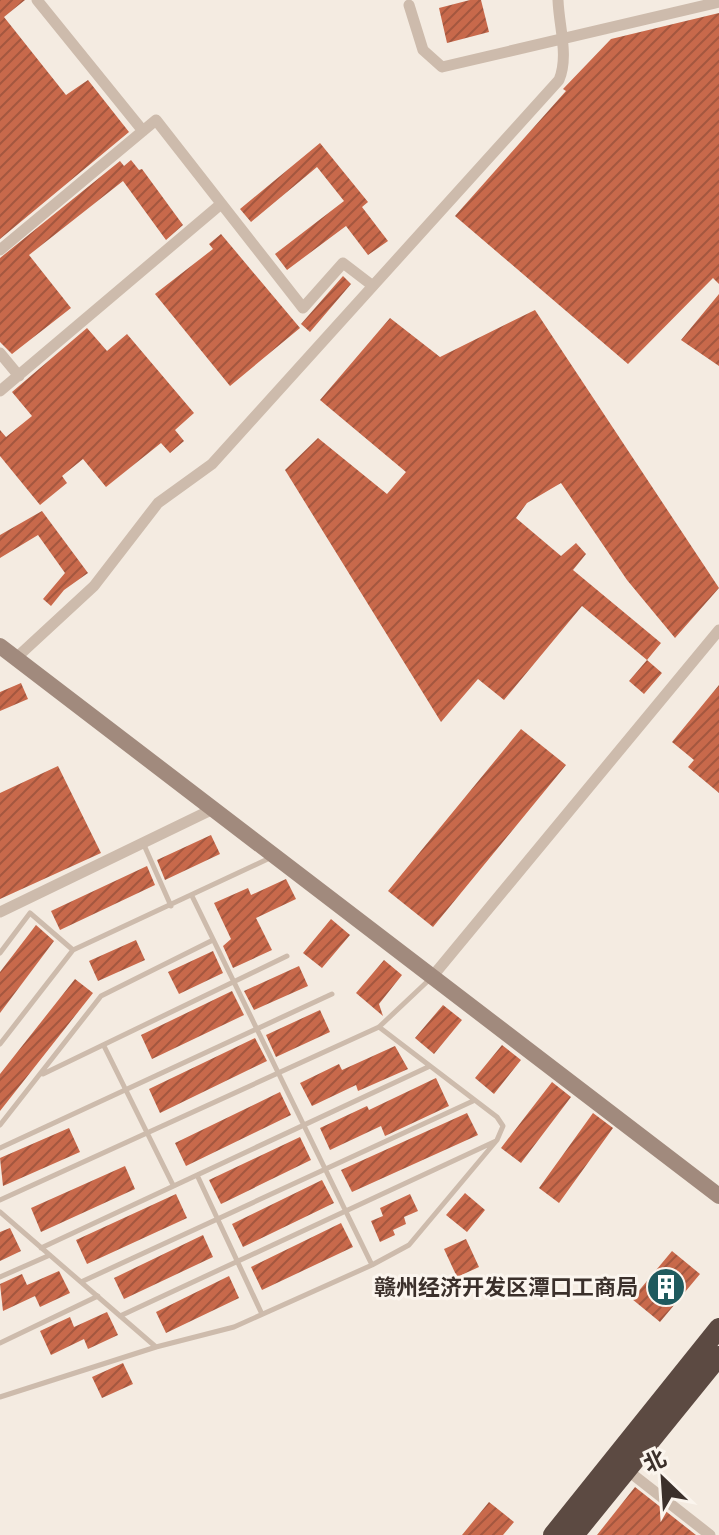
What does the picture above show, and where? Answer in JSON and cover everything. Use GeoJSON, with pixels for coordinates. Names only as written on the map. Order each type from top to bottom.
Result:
{"type":"FeatureCollection","features":[{"type":"Feature","properties":{"kind":"highway"},"geometry":{"type":"LineString","coordinates":[[553,1535],[719,1328]]}},
{"type":"Feature","properties":{"kind":"highway"},"geometry":{"type":"LineString","coordinates":[[574,1535],[719,1356]]}},
{"type":"Feature","properties":{"kind":"main road"},"geometry":{"type":"LineString","coordinates":[[0,646],[719,1196]]}},
{"type":"Feature","properties":{"kind":"street"},"geometry":{"type":"LineString","coordinates":[[37,0],[143,131]]}},
{"type":"Feature","properties":{"kind":"street"},"geometry":{"type":"LineString","coordinates":[[15,659],[94,586],[158,503],[212,464],[559,80],[566,62],[560,41],[558,0]]}},
{"type":"Feature","properties":{"kind":"street"},"geometry":{"type":"LineString","coordinates":[[409,5],[423,50],[442,67],[719,2]]}},
{"type":"Feature","properties":{"kind":"street"},"geometry":{"type":"LineString","coordinates":[[0,250],[156,120],[303,308],[343,263],[373,286]]}},
{"type":"Feature","properties":{"kind":"street"},"geometry":{"type":"LineString","coordinates":[[0,391],[221,204]]}},
{"type":"Feature","properties":{"kind":"street"},"geometry":{"type":"LineString","coordinates":[[0,353],[19,376]]}},
{"type":"Feature","properties":{"kind":"street"},"geometry":{"type":"LineString","coordinates":[[432,977],[719,630]]}},
{"type":"Feature","properties":{"kind":"street"},"geometry":{"type":"LineString","coordinates":[[0,912],[213,809]]}},
{"type":"Feature","properties":{"kind":"street"},"geometry":{"type":"LineString","coordinates":[[627,1470],[710,1535]]}},
{"type":"Feature","properties":{"kind":"lane"},"geometry":{"type":"LineString","coordinates":[[143,844],[171,906]]}},
{"type":"Feature","properties":{"kind":"lane"},"geometry":{"type":"LineString","coordinates":[[0,1044],[73,950],[272,857]]}},
{"type":"Feature","properties":{"kind":"lane"},"geometry":{"type":"LineString","coordinates":[[192,896],[372,1265]]}},
{"type":"Feature","properties":{"kind":"lane"},"geometry":{"type":"LineString","coordinates":[[0,953],[30,913],[73,950]]}},
{"type":"Feature","properties":{"kind":"lane"},"geometry":{"type":"LineString","coordinates":[[0,1125],[101,996],[213,940]]}},
{"type":"Feature","properties":{"kind":"lane"},"geometry":{"type":"LineString","coordinates":[[40,1076],[287,956]]}},
{"type":"Feature","properties":{"kind":"lane"},"geometry":{"type":"LineString","coordinates":[[0,1200],[379,1027],[432,977]]}},
{"type":"Feature","properties":{"kind":"lane"},"geometry":{"type":"LineString","coordinates":[[0,1148],[332,994]]}},
{"type":"Feature","properties":{"kind":"lane"},"geometry":{"type":"LineString","coordinates":[[0,1027],[9,1033]]}},
{"type":"Feature","properties":{"kind":"lane"},"geometry":{"type":"LineString","coordinates":[[0,1397],[156,1347],[234,1327],[261,1312],[372,1265],[409,1245],[497,1140],[503,1126],[497,1117],[379,1027]]}},
{"type":"Feature","properties":{"kind":"lane"},"geometry":{"type":"LineString","coordinates":[[104,1046],[173,1185]]}},
{"type":"Feature","properties":{"kind":"lane"},"geometry":{"type":"LineString","coordinates":[[41,1248],[428,1067]]}},
{"type":"Feature","properties":{"kind":"lane"},"geometry":{"type":"LineString","coordinates":[[81,1282],[473,1101]]}},
{"type":"Feature","properties":{"kind":"lane"},"geometry":{"type":"LineString","coordinates":[[120,1316],[497,1140]]}},
{"type":"Feature","properties":{"kind":"lane"},"geometry":{"type":"LineString","coordinates":[[197,1175],[261,1312]]}},
{"type":"Feature","properties":{"kind":"lane"},"geometry":{"type":"LineString","coordinates":[[0,1212],[156,1347]]}},
{"type":"Feature","properties":{"kind":"lane"},"geometry":{"type":"LineString","coordinates":[[0,1277],[50,1255]]}},
{"type":"Feature","properties":{"kind":"lane"},"geometry":{"type":"LineString","coordinates":[[0,1343],[98,1296]]}},
{"type":"Feature","properties":{"kind":"building"},"geometry":{"type":"Polygon","coordinates":[[[0,0],[25,0],[4,17],[66,95],[88,80],[129,132],[0,239],[0,0]]]}},
{"type":"Feature","properties":{"kind":"building"},"geometry":{"type":"Polygon","coordinates":[[[481,0],[489,32],[447,43],[439,8],[481,0]]]}},
{"type":"Feature","properties":{"kind":"building"},"geometry":{"type":"Polygon","coordinates":[[[719,13],[719,284],[713,278],[628,364],[455,216],[566,91],[563,89],[611,39],[719,13]]]}},
{"type":"Feature","properties":{"kind":"building"},"geometry":{"type":"Polygon","coordinates":[[[320,143],[368,202],[362,207],[388,241],[368,255],[346,226],[287,270],[275,254],[344,201],[317,167],[251,222],[240,209],[320,143]]]}},
{"type":"Feature","properties":{"kind":"building"},"geometry":{"type":"Polygon","coordinates":[[[131,160],[139,170],[142,169],[183,225],[166,240],[123,181],[29,255],[71,308],[12,354],[0,342],[0,258],[120,161],[124,166],[131,160]]]}},
{"type":"Feature","properties":{"kind":"building"},"geometry":{"type":"Polygon","coordinates":[[[221,234],[300,328],[230,386],[155,294],[213,249],[209,244],[221,234]]]}},
{"type":"Feature","properties":{"kind":"building"},"geometry":{"type":"Polygon","coordinates":[[[343,276],[351,284],[310,332],[301,324],[343,276]]]}},
{"type":"Feature","properties":{"kind":"building"},"geometry":{"type":"Polygon","coordinates":[[[719,294],[719,366],[681,340],[719,294]]]}},
{"type":"Feature","properties":{"kind":"building"},"geometry":{"type":"Polygon","coordinates":[[[535,310],[719,588],[675,638],[627,580],[561,483],[527,503],[516,518],[561,556],[576,543],[586,554],[573,570],[661,643],[647,660],[582,606],[504,700],[478,679],[441,722],[285,470],[318,438],[387,494],[406,472],[320,400],[390,318],[440,357],[535,310]]]}},
{"type":"Feature","properties":{"kind":"building"},"geometry":{"type":"Polygon","coordinates":[[[87,328],[107,351],[127,334],[194,413],[175,430],[184,441],[170,453],[161,443],[106,487],[83,459],[62,476],[67,483],[40,505],[0,456],[0,430],[6,437],[32,416],[12,392],[87,328]]]}},
{"type":"Feature","properties":{"kind":"building"},"geometry":{"type":"Polygon","coordinates":[[[42,511],[88,573],[64,590],[51,606],[43,599],[65,573],[38,535],[0,558],[0,535],[42,511]]]}},
{"type":"Feature","properties":{"kind":"building"},"geometry":{"type":"Polygon","coordinates":[[[647,660],[662,673],[644,694],[629,681],[647,660]]]}},
{"type":"Feature","properties":{"kind":"building"},"geometry":{"type":"Polygon","coordinates":[[[21,683],[28,699],[0,711],[0,692],[21,683]]]}},
{"type":"Feature","properties":{"kind":"building"},"geometry":{"type":"Polygon","coordinates":[[[719,685],[719,793],[688,767],[694,760],[672,742],[719,685]]]}},
{"type":"Feature","properties":{"kind":"building"},"geometry":{"type":"Polygon","coordinates":[[[521,729],[566,765],[433,927],[388,891],[521,729]]]}},
{"type":"Feature","properties":{"kind":"building"},"geometry":{"type":"Polygon","coordinates":[[[58,766],[101,853],[0,899],[0,793],[58,766]]]}},
{"type":"Feature","properties":{"kind":"building"},"geometry":{"type":"Polygon","coordinates":[[[211,835],[220,854],[165,880],[157,860],[211,835]]]}},
{"type":"Feature","properties":{"kind":"building"},"geometry":{"type":"Polygon","coordinates":[[[147,866],[155,885],[60,930],[51,911],[147,866]]]}},
{"type":"Feature","properties":{"kind":"building"},"geometry":{"type":"Polygon","coordinates":[[[286,879],[296,899],[256,918],[272,950],[233,968],[223,946],[231,939],[214,903],[248,888],[251,895],[286,879]]]}},
{"type":"Feature","properties":{"kind":"building"},"geometry":{"type":"Polygon","coordinates":[[[331,919],[350,935],[322,968],[303,953],[331,919]]]}},
{"type":"Feature","properties":{"kind":"building"},"geometry":{"type":"Polygon","coordinates":[[[36,925],[54,941],[0,1013],[0,972],[36,925]]]}},
{"type":"Feature","properties":{"kind":"building"},"geometry":{"type":"Polygon","coordinates":[[[136,940],[145,960],[98,981],[89,961],[136,940]]]}},
{"type":"Feature","properties":{"kind":"building"},"geometry":{"type":"Polygon","coordinates":[[[213,951],[223,973],[179,994],[168,972],[213,951]]]}},
{"type":"Feature","properties":{"kind":"building"},"geometry":{"type":"Polygon","coordinates":[[[384,960],[402,975],[379,1004],[383,1016],[356,993],[384,960]]]}},
{"type":"Feature","properties":{"kind":"building"},"geometry":{"type":"Polygon","coordinates":[[[299,966],[308,986],[254,1010],[244,991],[299,966]]]}},
{"type":"Feature","properties":{"kind":"building"},"geometry":{"type":"Polygon","coordinates":[[[75,979],[93,993],[0,1111],[0,1074],[75,979]]]}},
{"type":"Feature","properties":{"kind":"building"},"geometry":{"type":"Polygon","coordinates":[[[232,991],[244,1015],[152,1059],[141,1035],[232,991]]]}},
{"type":"Feature","properties":{"kind":"building"},"geometry":{"type":"Polygon","coordinates":[[[443,1005],[462,1020],[434,1054],[415,1038],[443,1005]]]}},
{"type":"Feature","properties":{"kind":"building"},"geometry":{"type":"Polygon","coordinates":[[[320,1010],[330,1032],[276,1057],[266,1035],[320,1010]]]}},
{"type":"Feature","properties":{"kind":"building"},"geometry":{"type":"Polygon","coordinates":[[[255,1038],[267,1061],[160,1113],[149,1089],[255,1038]]]}},
{"type":"Feature","properties":{"kind":"building"},"geometry":{"type":"Polygon","coordinates":[[[502,1045],[521,1060],[494,1094],[475,1078],[502,1045]]]}},
{"type":"Feature","properties":{"kind":"building"},"geometry":{"type":"Polygon","coordinates":[[[395,1046],[408,1069],[358,1091],[356,1085],[312,1106],[300,1083],[339,1064],[342,1070],[395,1046]]]}},
{"type":"Feature","properties":{"kind":"building"},"geometry":{"type":"Polygon","coordinates":[[[436,1078],[449,1106],[385,1136],[381,1126],[330,1150],[320,1128],[367,1106],[369,1110],[436,1078]]]}},
{"type":"Feature","properties":{"kind":"building"},"geometry":{"type":"Polygon","coordinates":[[[552,1082],[571,1097],[521,1163],[501,1148],[552,1082]]]}},
{"type":"Feature","properties":{"kind":"building"},"geometry":{"type":"Polygon","coordinates":[[[280,1092],[291,1115],[186,1166],[175,1143],[280,1092]]]}},
{"type":"Feature","properties":{"kind":"building"},"geometry":{"type":"Polygon","coordinates":[[[467,1113],[478,1135],[352,1192],[341,1170],[467,1113]]]}},
{"type":"Feature","properties":{"kind":"building"},"geometry":{"type":"Polygon","coordinates":[[[593,1113],[613,1128],[559,1203],[539,1188],[593,1113]]]}},
{"type":"Feature","properties":{"kind":"building"},"geometry":{"type":"Polygon","coordinates":[[[69,1128],[80,1152],[3,1186],[0,1158],[69,1128]]]}},
{"type":"Feature","properties":{"kind":"building"},"geometry":{"type":"Polygon","coordinates":[[[300,1137],[311,1160],[221,1204],[209,1180],[300,1137]]]}},
{"type":"Feature","properties":{"kind":"building"},"geometry":{"type":"Polygon","coordinates":[[[125,1166],[135,1189],[41,1232],[31,1208],[125,1166]]]}},
{"type":"Feature","properties":{"kind":"building"},"geometry":{"type":"Polygon","coordinates":[[[322,1180],[334,1203],[243,1247],[232,1224],[322,1180]]]}},
{"type":"Feature","properties":{"kind":"building"},"geometry":{"type":"Polygon","coordinates":[[[465,1193],[485,1210],[467,1232],[446,1215],[465,1193]]]}},
{"type":"Feature","properties":{"kind":"building"},"geometry":{"type":"Polygon","coordinates":[[[176,1194],[187,1218],[87,1264],[76,1240],[176,1194]]]}},
{"type":"Feature","properties":{"kind":"building"},"geometry":{"type":"Polygon","coordinates":[[[410,1194],[418,1211],[404,1217],[406,1224],[393,1230],[395,1235],[380,1242],[371,1221],[383,1216],[380,1208],[410,1194]]]}},
{"type":"Feature","properties":{"kind":"building"},"geometry":{"type":"Polygon","coordinates":[[[341,1223],[353,1247],[262,1290],[251,1267],[341,1223]]]}},
{"type":"Feature","properties":{"kind":"building"},"geometry":{"type":"Polygon","coordinates":[[[10,1228],[21,1251],[0,1261],[0,1232],[10,1228]]]}},
{"type":"Feature","properties":{"kind":"building"},"geometry":{"type":"Polygon","coordinates":[[[203,1235],[213,1257],[124,1299],[114,1278],[203,1235]]]}},
{"type":"Feature","properties":{"kind":"building"},"geometry":{"type":"Polygon","coordinates":[[[466,1239],[479,1267],[457,1277],[444,1249],[466,1239]]]}},
{"type":"Feature","properties":{"kind":"building","name":"赣州经济开发区潭口工商局"},"geometry":{"type":"Polygon","coordinates":[[[672,1251],[700,1274],[660,1322],[632,1299],[672,1251]]]}},
{"type":"Feature","properties":{"kind":"building"},"geometry":{"type":"Polygon","coordinates":[[[59,1271],[70,1293],[40,1307],[35,1296],[3,1311],[0,1284],[22,1274],[27,1285],[59,1271]]]}},
{"type":"Feature","properties":{"kind":"building"},"geometry":{"type":"Polygon","coordinates":[[[229,1276],[239,1298],[166,1333],[156,1312],[229,1276]]]}},
{"type":"Feature","properties":{"kind":"building"},"geometry":{"type":"Polygon","coordinates":[[[107,1312],[118,1335],[88,1349],[84,1339],[51,1355],[40,1331],[70,1317],[74,1327],[107,1312]]]}},
{"type":"Feature","properties":{"kind":"building"},"geometry":{"type":"Polygon","coordinates":[[[123,1363],[133,1384],[102,1398],[92,1377],[123,1363]]]}},
{"type":"Feature","properties":{"kind":"building"},"geometry":{"type":"Polygon","coordinates":[[[635,1487],[696,1535],[597,1535],[635,1487]]]}},
{"type":"Feature","properties":{"kind":"building"},"geometry":{"type":"Polygon","coordinates":[[[489,1502],[514,1522],[503,1535],[462,1535],[489,1502]]]}},
{"type":"Feature","properties":{"kind":"place","name":"赣州经济开发区潭口工商局"},"geometry":{"type":"Point","coordinates":[666,1287]}}]}
